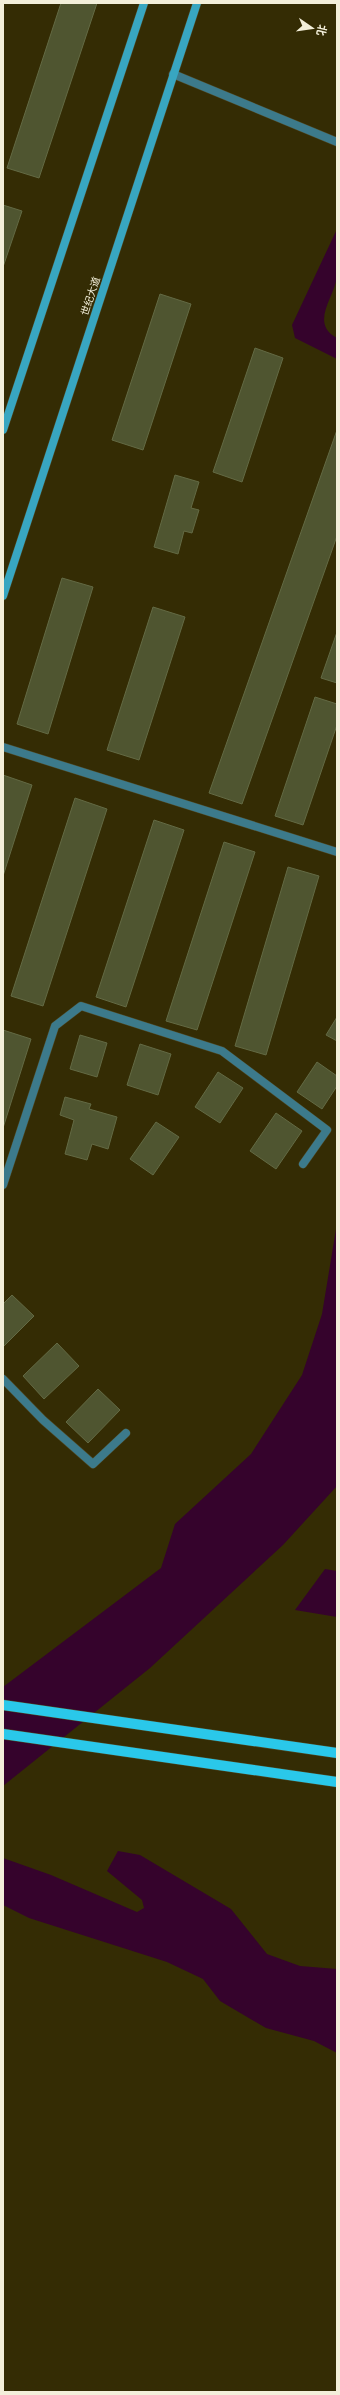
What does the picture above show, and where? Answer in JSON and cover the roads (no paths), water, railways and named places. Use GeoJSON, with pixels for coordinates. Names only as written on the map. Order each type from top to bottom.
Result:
{"type":"FeatureCollection","features":[{"type":"Feature","properties":{"kind":"main road"},"geometry":{"type":"LineString","coordinates":[[3,430],[144,3]]}},
{"type":"Feature","properties":{"kind":"main road","name":"世纪大道"},"geometry":{"type":"LineString","coordinates":[[3,596],[197,3]]}},
{"type":"Feature","properties":{"kind":"main road"},"geometry":{"type":"LineString","coordinates":[[3,1705],[128,1721],[337,1753]]}},
{"type":"Feature","properties":{"kind":"main road"},"geometry":{"type":"LineString","coordinates":[[3,1734],[337,1782]]}},
{"type":"Feature","properties":{"kind":"lane"},"geometry":{"type":"LineString","coordinates":[[174,74],[337,142]]}},
{"type":"Feature","properties":{"kind":"lane"},"geometry":{"type":"LineString","coordinates":[[3,746],[337,852]]}},
{"type":"Feature","properties":{"kind":"lane"},"geometry":{"type":"LineString","coordinates":[[3,1185],[55,1026],[81,1006],[222,1051],[327,1130],[303,1164]]}},
{"type":"Feature","properties":{"kind":"lane"},"geometry":{"type":"LineString","coordinates":[[3,1379],[43,1420],[93,1464],[126,1433]]}}]}
